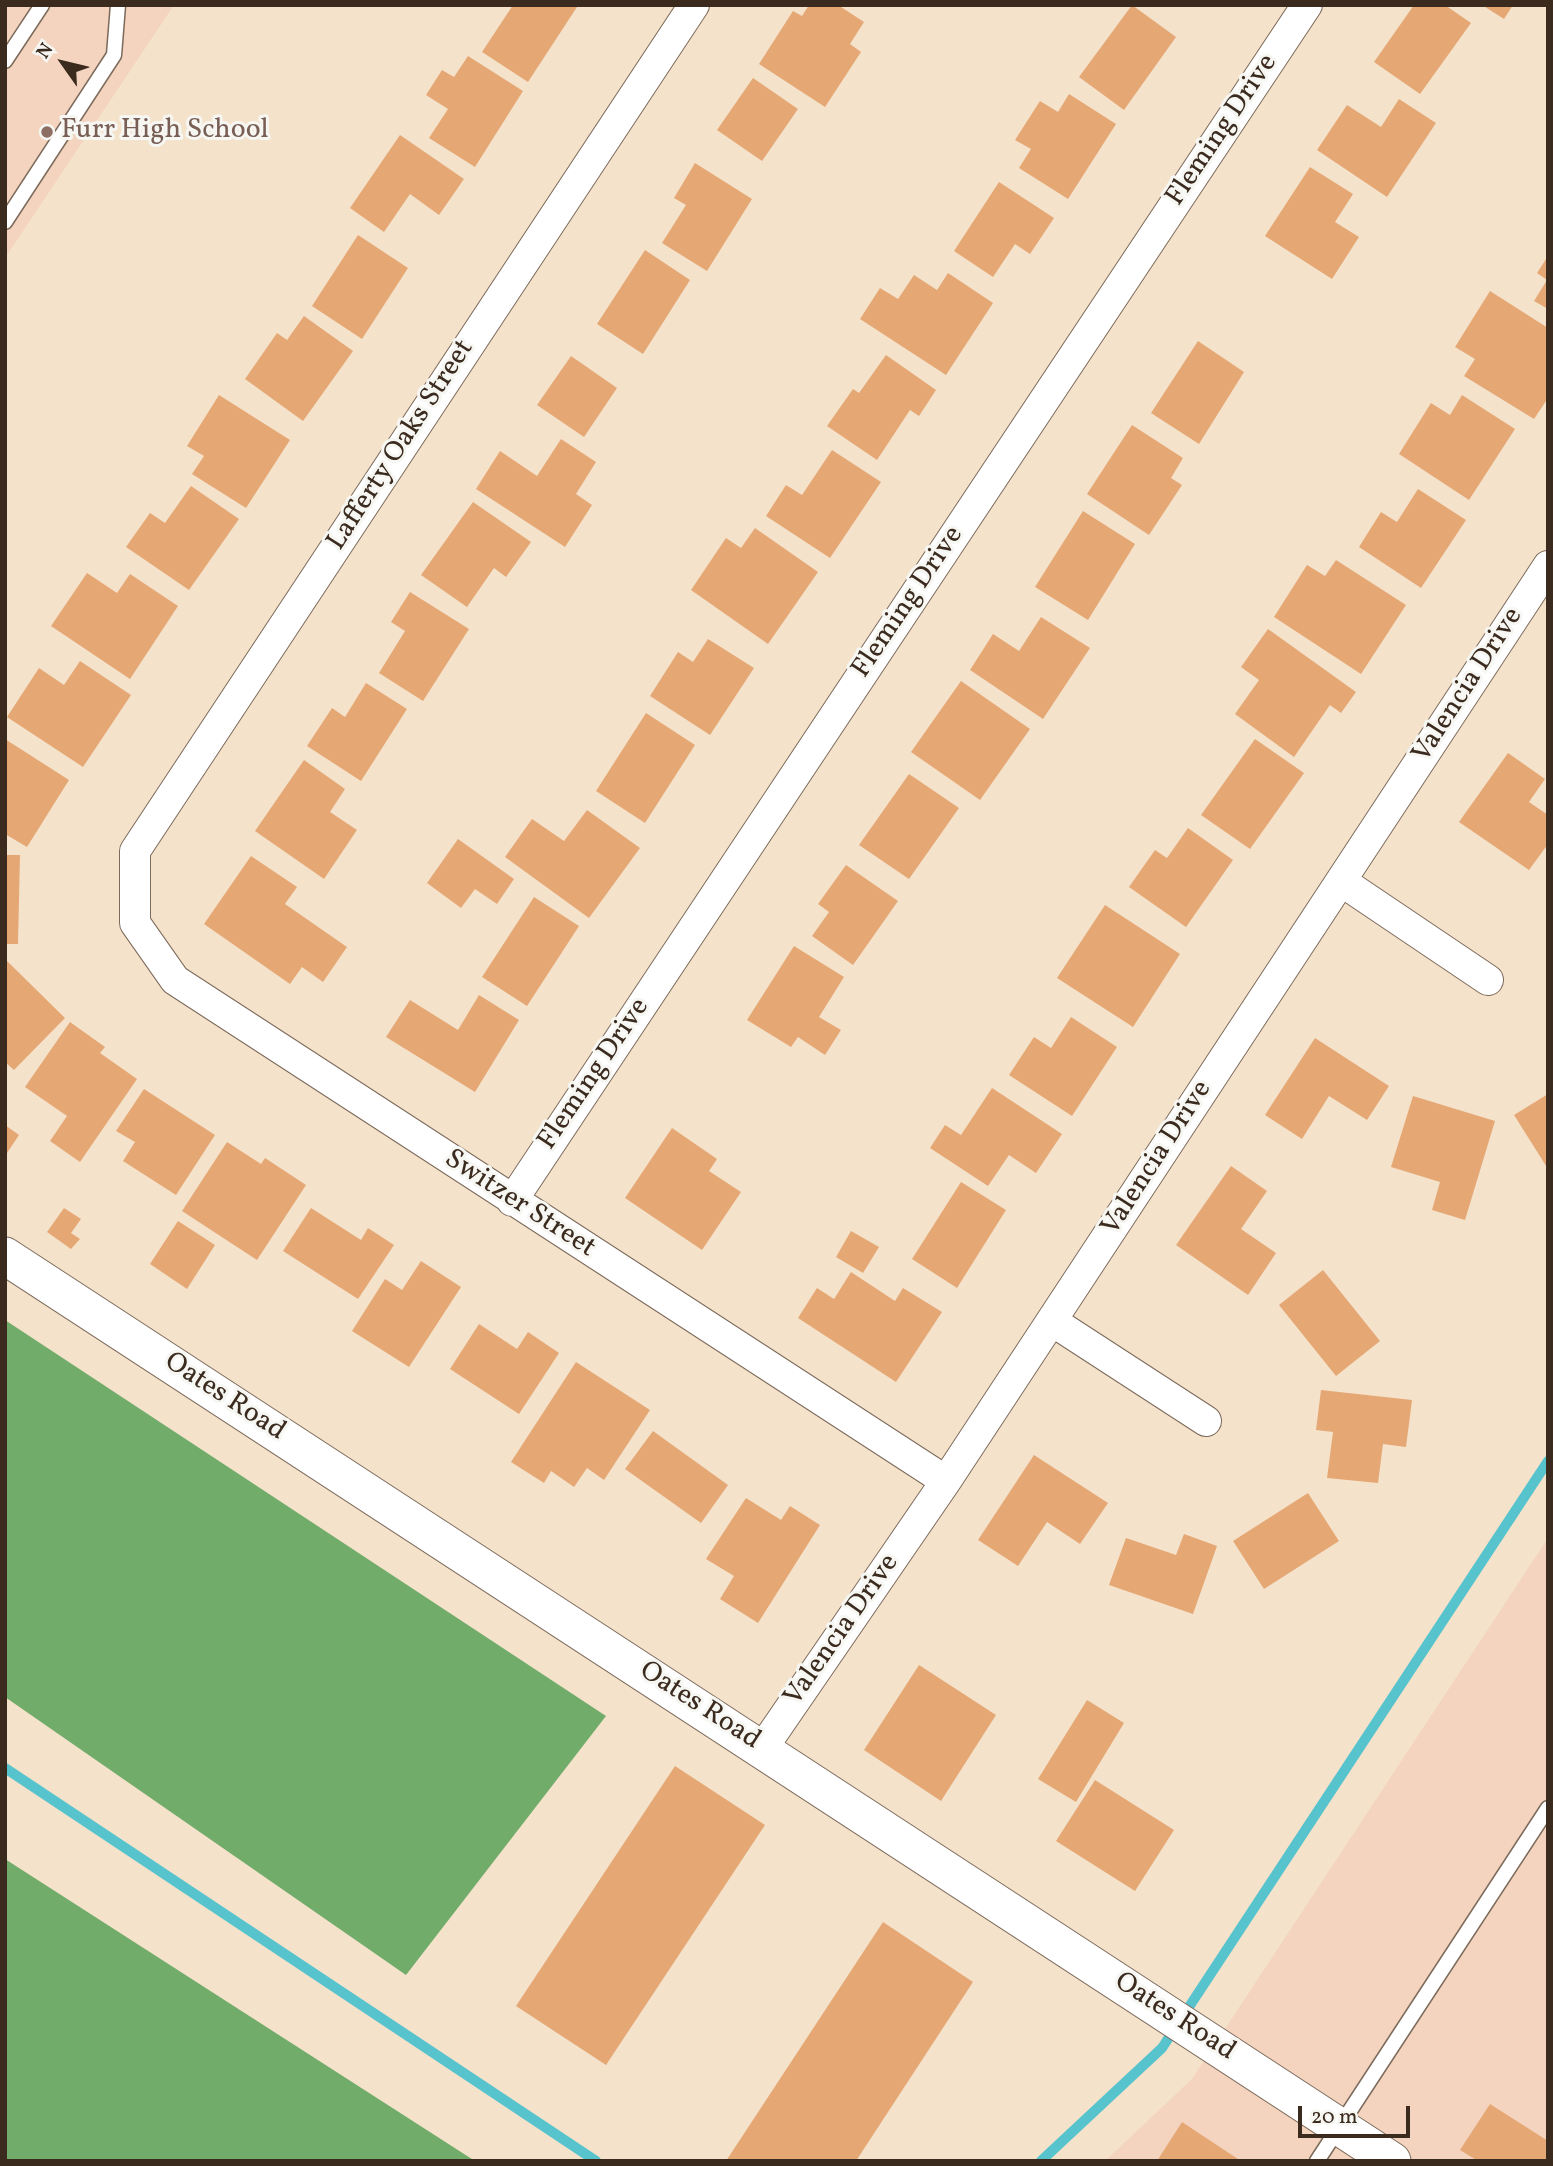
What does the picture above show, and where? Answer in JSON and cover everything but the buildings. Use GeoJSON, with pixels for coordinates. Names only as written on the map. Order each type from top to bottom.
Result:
{"type":"FeatureCollection","features":[{"type":"Feature","properties":{"kind":"street","name":"Lafferty Oaks Street"},"geometry":{"type":"LineString","coordinates":[[135,894],[135,851],[694,5]]}},
{"type":"Feature","properties":{"kind":"street","name":"Fleming Drive"},"geometry":{"type":"LineString","coordinates":[[512,1201],[1307,5]]}},
{"type":"Feature","properties":{"kind":"street","name":"Valencia Drive"},"geometry":{"type":"LineString","coordinates":[[762,1749],[946,1481],[1548,566]]}},
{"type":"Feature","properties":{"kind":"street"},"geometry":{"type":"LineString","coordinates":[[1341,881],[1488,979]]}},
{"type":"Feature","properties":{"kind":"street","name":"Switzer Street"},"geometry":{"type":"LineString","coordinates":[[135,894],[135,923],[175,980],[946,1481]]}},
{"type":"Feature","properties":{"kind":"street","name":"Oates Road"},"geometry":{"type":"LineString","coordinates":[[5,1256],[1392,2161]]}},
{"type":"Feature","properties":{"kind":"street"},"geometry":{"type":"LineString","coordinates":[[1052,1321],[1206,1420]]}},
{"type":"Feature","properties":{"kind":"lane"},"geometry":{"type":"LineString","coordinates":[[5,61],[42,5]]}},
{"type":"Feature","properties":{"kind":"lane"},"geometry":{"type":"LineString","coordinates":[[5,222],[114,55],[118,5]]}},
{"type":"Feature","properties":{"kind":"lane"},"geometry":{"type":"LineString","coordinates":[[1317,2161],[1548,1808]]}},
{"type":"Feature","properties":{"kind":"shaded area","name":"Furr High School"},"geometry":{"type":"Polygon","coordinates":[[[5,5],[174,5],[5,258],[5,5]]]}},
{"type":"Feature","properties":{"kind":"shaded area"},"geometry":{"type":"Polygon","coordinates":[[[1548,1538],[1548,2161],[1105,2161],[1192,2079],[1548,1538]]]}},
{"type":"Feature","properties":{"kind":"green space"},"geometry":{"type":"Polygon","coordinates":[[[5,1320],[606,1716],[406,1975],[5,1697],[5,1320]]]}},
{"type":"Feature","properties":{"kind":"green space"},"geometry":{"type":"Polygon","coordinates":[[[5,1859],[475,2161],[5,2161],[5,1859]]]}},
{"type":"Feature","properties":{"kind":"waterway"},"geometry":{"type":"LineString","coordinates":[[1041,2161],[1162,2048],[1548,1461]]}},
{"type":"Feature","properties":{"kind":"waterway"},"geometry":{"type":"LineString","coordinates":[[5,1768],[596,2161]]}},
{"type":"Feature","properties":{"kind":"place","name":"Furr High School"},"geometry":{"type":"Point","coordinates":[47,132]}}]}
